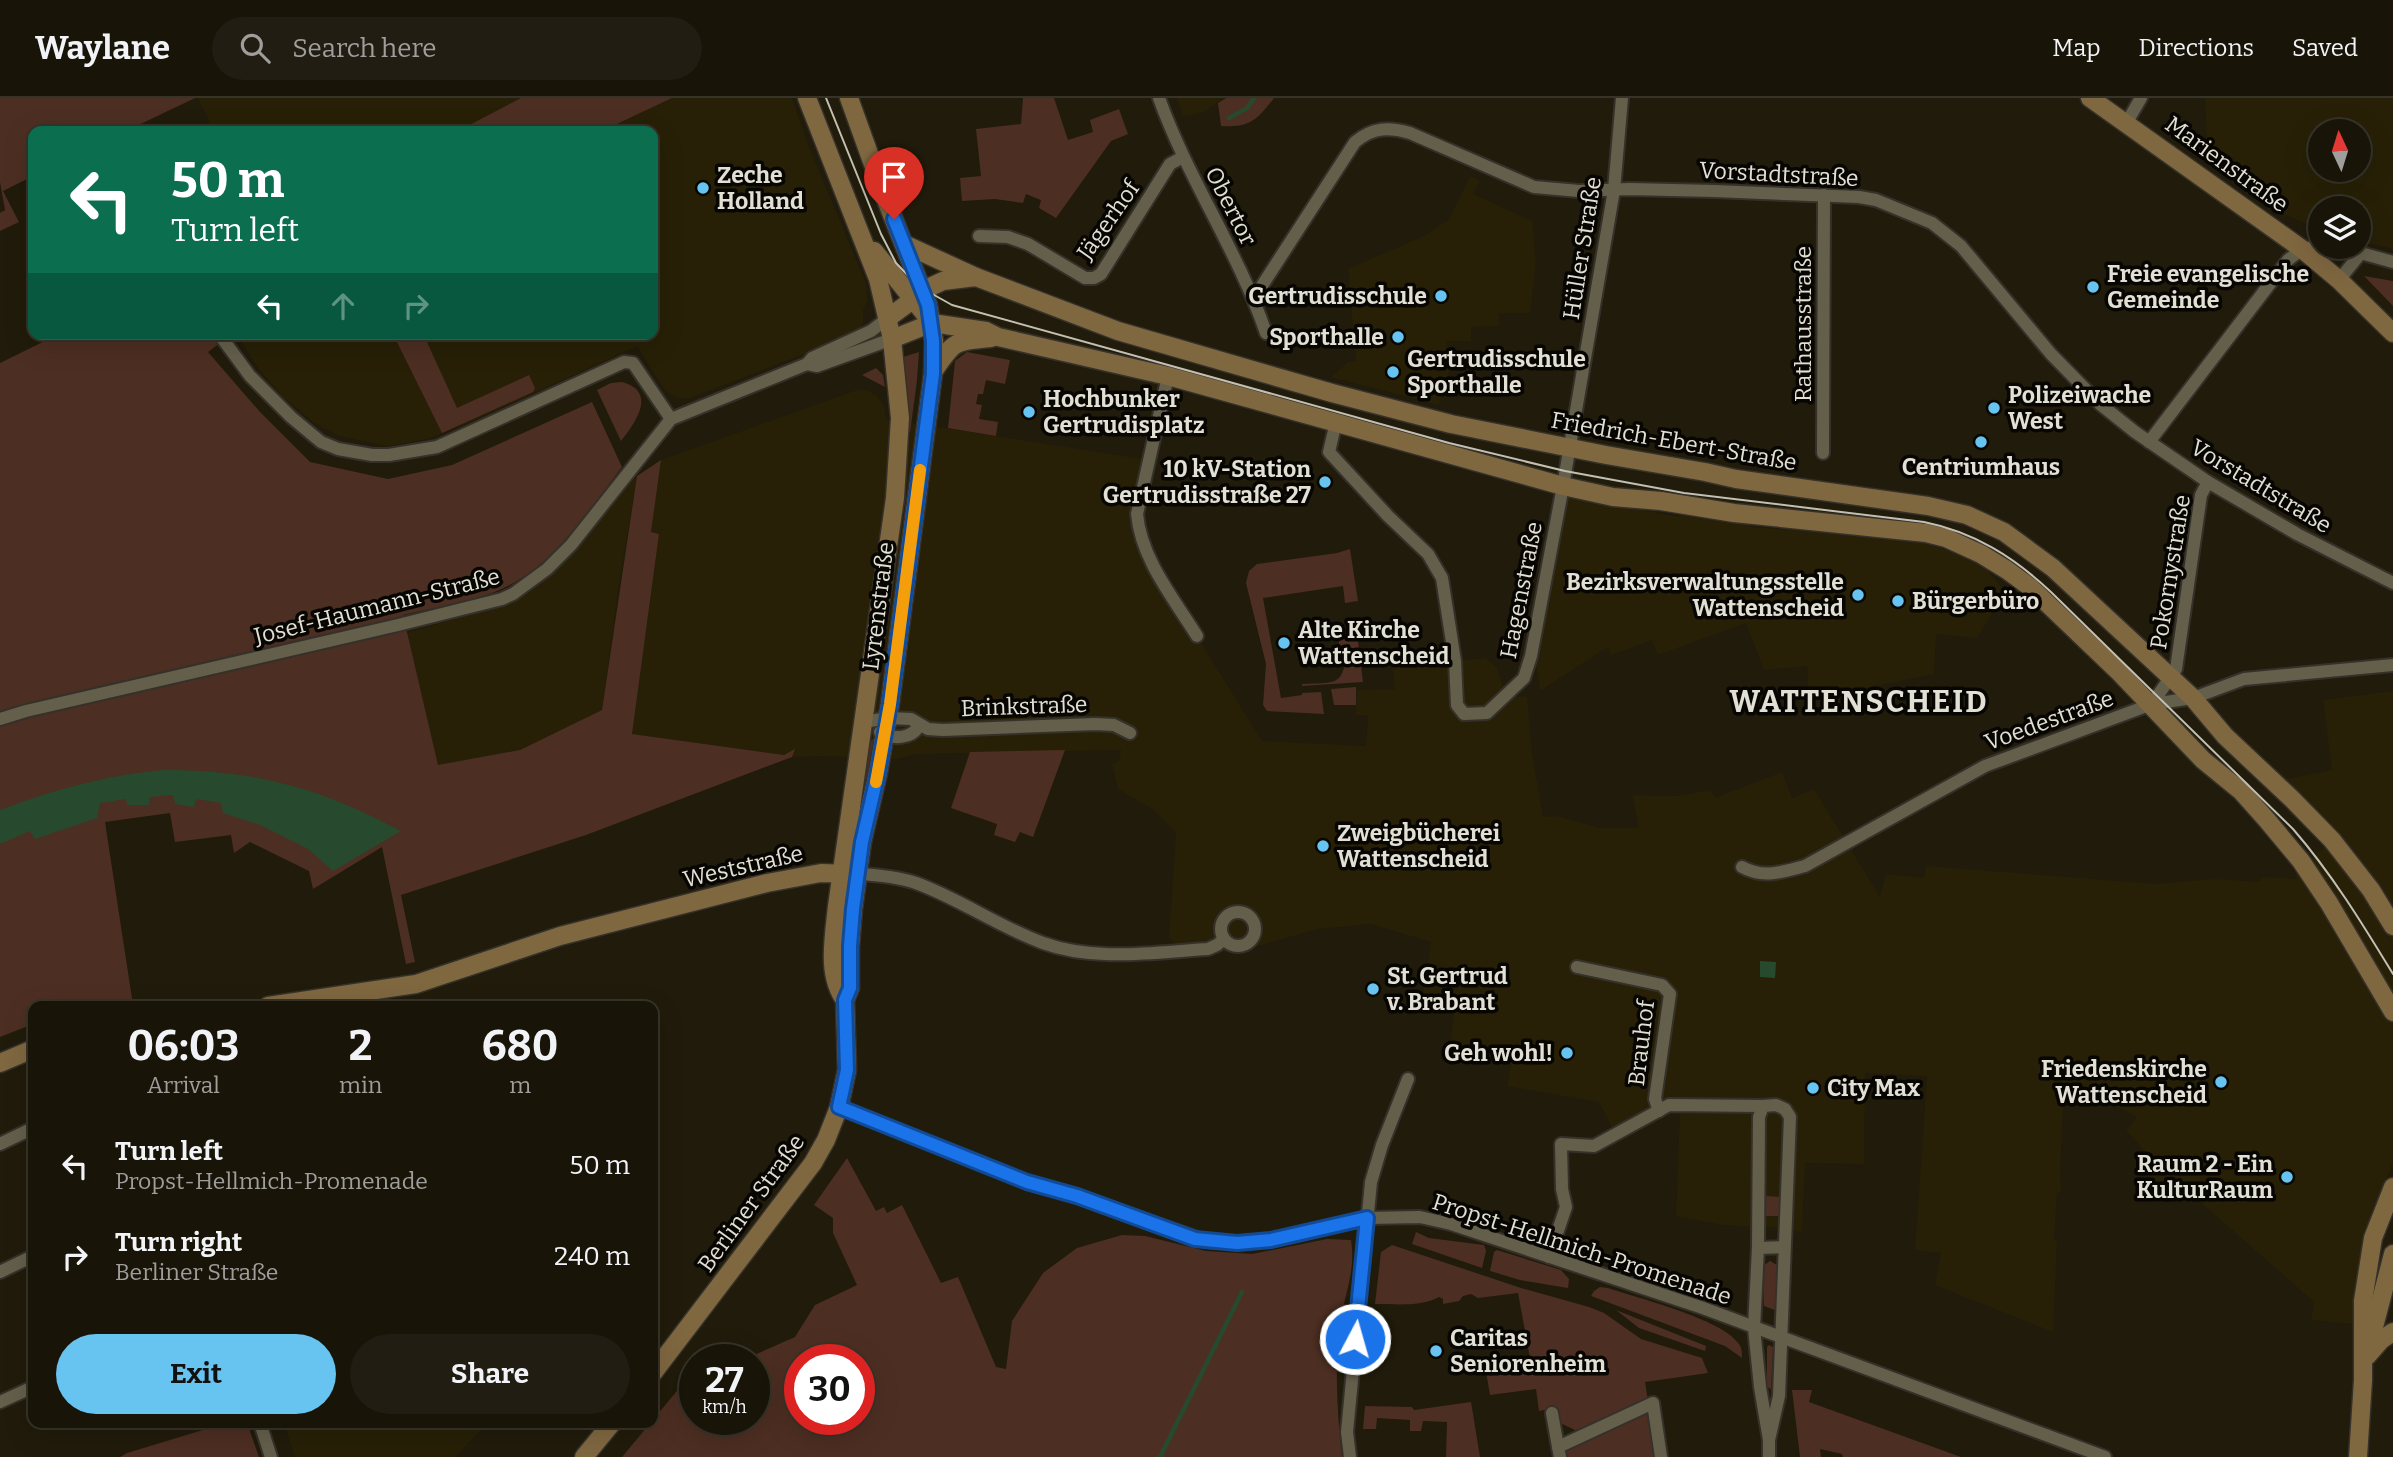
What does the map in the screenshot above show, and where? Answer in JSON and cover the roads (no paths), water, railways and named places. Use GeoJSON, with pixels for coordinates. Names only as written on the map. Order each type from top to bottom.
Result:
{"type":"FeatureCollection","features":[{"type":"Feature","properties":{"kind":"street","name":"Lyrenstraße"},"geometry":{"type":"LineString","coordinates":[[807,98],[878,279],[892,340],[899,395],[898,463],[864,722],[849,873]]}},
{"type":"Feature","properties":{"kind":"street","name":"Lyrenstraße"},"geometry":{"type":"LineString","coordinates":[[849,98],[905,244],[918,295],[932,323],[933,341],[933,374],[886,727],[867,818],[849,873]]}},
{"type":"Feature","properties":{"kind":"street","name":"Obertor"},"geometry":{"type":"LineString","coordinates":[[1159,98],[1183,157],[1254,298],[1266,333]]}},
{"type":"Feature","properties":{"kind":"street","name":"Hüller Straße"},"geometry":{"type":"LineString","coordinates":[[1563,486],[1614,190],[1622,98]]}},
{"type":"Feature","properties":{"kind":"street","name":"Marienstraße"},"geometry":{"type":"LineString","coordinates":[[2090,98],[2302,249],[2339,280],[2393,333]]}},
{"type":"Feature","properties":{"kind":"street"},"geometry":{"type":"LineString","coordinates":[[2127,122],[2141,98]]}},
{"type":"Feature","properties":{"kind":"street","name":"Vorstadtstraße"},"geometry":{"type":"LineString","coordinates":[[1254,298],[1355,142],[1374,130],[1396,129],[1410,133],[1534,187],[1579,191],[1824,195],[1876,200],[1932,223],[1961,246],[2039,342],[2100,404],[2149,442],[2208,482],[2297,534],[2393,583]]}},
{"type":"Feature","properties":{"kind":"street","name":"Jägerhof"},"geometry":{"type":"LineString","coordinates":[[979,236],[1018,240],[1084,278],[1094,278],[1101,274],[1170,164],[1183,157]]}},
{"type":"Feature","properties":{"kind":"street","name":"Rathausstraße"},"geometry":{"type":"LineString","coordinates":[[1823,453],[1824,195]]}},
{"type":"Feature","properties":{"kind":"street","name":"Lyrenstraße"},"geometry":{"type":"LineString","coordinates":[[861,234],[918,295]]}},
{"type":"Feature","properties":{"kind":"street","name":"Friedrich-Ebert-Straße"},"geometry":{"type":"LineString","coordinates":[[905,244],[976,277],[1118,331],[1451,424],[1736,479],[1928,506],[1968,515],[2004,532],[2040,558],[2193,698],[2225,736],[2332,840],[2371,890],[2393,926]]}},
{"type":"Feature","properties":{"kind":"street"},"geometry":{"type":"LineString","coordinates":[[2149,442],[2288,260],[2302,249],[2308,248]]}},
{"type":"Feature","properties":{"kind":"street"},"geometry":{"type":"LineString","coordinates":[[2371,256],[2393,262]]}},
{"type":"Feature","properties":{"kind":"street"},"geometry":{"type":"LineString","coordinates":[[2339,280],[2356,259]]}},
{"type":"Feature","properties":{"kind":"street","name":"Friedrich-Ebert-Straße"},"geometry":{"type":"LineString","coordinates":[[918,295],[943,281],[976,277]]}},
{"type":"Feature","properties":{"kind":"street"},"geometry":{"type":"LineString","coordinates":[[918,295],[888,318],[933,341]]}},
{"type":"Feature","properties":{"kind":"street","name":"Josef-Haumann-Straße"},"geometry":{"type":"LineString","coordinates":[[0,719],[502,599],[547,569],[571,545],[671,419],[807,364],[812,358],[871,331],[888,318]]}},
{"type":"Feature","properties":{"kind":"street"},"geometry":{"type":"LineString","coordinates":[[892,340],[932,323],[986,331],[998,337],[1168,376],[1563,486],[1613,497],[1734,513],[1903,530],[1946,538],[1981,554],[2030,587],[2152,704],[2203,760],[2241,791],[2301,861],[2393,1011]]}},
{"type":"Feature","properties":{"kind":"street"},"geometry":{"type":"LineString","coordinates":[[933,374],[949,348],[956,342],[998,337]]}},
{"type":"Feature","properties":{"kind":"street"},"geometry":{"type":"LineString","coordinates":[[223,340],[250,376],[291,418],[321,442],[338,449],[372,456],[437,447],[624,362],[633,363],[671,419]]}},
{"type":"Feature","properties":{"kind":"street","name":"Josef-Haumann-Straße"},"geometry":{"type":"LineString","coordinates":[[807,364],[817,366],[892,340]]}},
{"type":"Feature","properties":{"kind":"street"},"geometry":{"type":"LineString","coordinates":[[1168,376],[1137,514],[1138,523],[1140,537],[1154,567],[1197,636]]}},
{"type":"Feature","properties":{"kind":"street","name":"Hagenstraße"},"geometry":{"type":"LineString","coordinates":[[1336,422],[1329,452],[1388,516],[1428,554],[1441,578],[1455,661],[1457,705],[1464,714],[1487,713],[1524,678],[1531,656],[1563,486]]}},
{"type":"Feature","properties":{"kind":"street","name":"Pokornystraße"},"geometry":{"type":"LineString","coordinates":[[2152,704],[2176,669],[2201,495],[2208,482]]}},
{"type":"Feature","properties":{"kind":"street","name":"Voedestraße"},"geometry":{"type":"LineString","coordinates":[[1742,867],[1756,875],[1785,872],[1805,866],[1985,766],[2152,704],[2193,698],[2244,679],[2393,665]]}},
{"type":"Feature","properties":{"kind":"street"},"geometry":{"type":"LineString","coordinates":[[864,722],[886,727]]}},
{"type":"Feature","properties":{"kind":"street","name":"Brinkstraße"},"geometry":{"type":"LineString","coordinates":[[886,727],[907,737],[914,734],[915,722],[928,729],[943,730],[1095,724],[1114,725],[1130,733]]}},
{"type":"Feature","properties":{"kind":"street","name":"Weststraße"},"geometry":{"type":"LineString","coordinates":[[301,1001],[415,984],[560,936],[767,883],[821,873],[880,876],[917,884],[1044,943],[1069,950],[1114,954],[1208,949],[1224,939]]}},
{"type":"Feature","properties":{"kind":"street","name":"Berliner Straße"},"geometry":{"type":"LineString","coordinates":[[658,1366],[813,1163],[827,1140],[839,1107],[847,1070],[845,1000],[836,989],[834,948],[849,873]]}},
{"type":"Feature","properties":{"kind":"street","name":"Brauhof"},"geometry":{"type":"LineString","coordinates":[[1577,967],[1662,985],[1670,994],[1655,1099],[1659,1111]]}},
{"type":"Feature","properties":{"kind":"street"},"geometry":{"type":"LineString","coordinates":[[0,1062],[28,1051]]}},
{"type":"Feature","properties":{"kind":"street"},"geometry":{"type":"LineString","coordinates":[[1350,1457],[1347,1432],[1374,1170],[1408,1079]]}},
{"type":"Feature","properties":{"kind":"street","name":"Brauhof"},"geometry":{"type":"LineString","coordinates":[[1549,1257],[1566,1207],[1562,1189],[1561,1144],[1594,1146],[1669,1105],[1763,1106]]}},
{"type":"Feature","properties":{"kind":"street"},"geometry":{"type":"LineString","coordinates":[[1769,1440],[1779,1396],[1790,1117],[1786,1109],[1776,1105],[1763,1106],[1759,1117],[1758,1248],[1754,1328],[1769,1457]]}},
{"type":"Feature","properties":{"kind":"street","name":"Propst-Hellmich-Promenade"},"geometry":{"type":"LineString","coordinates":[[839,1107],[1027,1182],[1077,1196],[1195,1239],[1237,1243],[1271,1240],[1367,1218],[1420,1217],[1451,1224],[1703,1308],[2105,1457]]}},
{"type":"Feature","properties":{"kind":"street"},"geometry":{"type":"LineString","coordinates":[[0,1144],[28,1130]]}},
{"type":"Feature","properties":{"kind":"street"},"geometry":{"type":"LineString","coordinates":[[2358,1457],[2363,1380],[2362,1317],[2366,1278],[2373,1238],[2393,1186]]}},
{"type":"Feature","properties":{"kind":"street"},"geometry":{"type":"LineString","coordinates":[[1758,1248],[1784,1247]]}},
{"type":"Feature","properties":{"kind":"street"},"geometry":{"type":"LineString","coordinates":[[2363,1380],[2367,1356],[2388,1292],[2393,1254]]}},
{"type":"Feature","properties":{"kind":"street"},"geometry":{"type":"LineString","coordinates":[[0,1272],[28,1258]]}},
{"type":"Feature","properties":{"kind":"street"},"geometry":{"type":"LineString","coordinates":[[2366,1278],[2388,1292]]}},
{"type":"Feature","properties":{"kind":"street"},"geometry":{"type":"LineString","coordinates":[[2367,1356],[2381,1340],[2393,1332]]}},
{"type":"Feature","properties":{"kind":"street"},"geometry":{"type":"LineString","coordinates":[[0,1402],[28,1389]]}},
{"type":"Feature","properties":{"kind":"street"},"geometry":{"type":"LineString","coordinates":[[1552,1413],[1559,1452],[1653,1403],[1661,1457]]}},
{"type":"Feature","properties":{"kind":"street"},"geometry":{"type":"LineString","coordinates":[[262,1428],[271,1457]]}},
{"type":"Feature","properties":{"kind":"street"},"geometry":{"type":"LineString","coordinates":[[584,1457],[608,1428]]}},
{"type":"Feature","properties":{"kind":"waterway"},"geometry":{"type":"LineString","coordinates":[[1229,118],[1247,108],[1254,98]]}},
{"type":"Feature","properties":{"kind":"waterway"},"geometry":{"type":"LineString","coordinates":[[1160,1457],[1242,1292]]}},
{"type":"Feature","properties":{"kind":"tram line"},"geometry":{"type":"LineString","coordinates":[[826,98],[881,234],[896,263],[918,286],[952,305],[1449,443],[1565,471],[1684,493],[1924,522],[1976,539],[2008,557],[2051,592],[2293,829],[2334,881],[2393,974]]}},
{"type":"Feature","properties":{"kind":"place","name":"Zeche Holland"},"geometry":{"type":"Point","coordinates":[703,188]}},
{"type":"Feature","properties":{"kind":"place","name":"Freie evangelische Gemeinde"},"geometry":{"type":"Point","coordinates":[2093,287]}},
{"type":"Feature","properties":{"kind":"place","name":"Gertrudisschule"},"geometry":{"type":"Point","coordinates":[1441,296]}},
{"type":"Feature","properties":{"kind":"place","name":"Sporthalle"},"geometry":{"type":"Point","coordinates":[1398,337]}},
{"type":"Feature","properties":{"kind":"place","name":"Gertrudisschule Sporthalle"},"geometry":{"type":"Point","coordinates":[1393,372]}},
{"type":"Feature","properties":{"kind":"place","name":"Polizeiwache West"},"geometry":{"type":"Point","coordinates":[1994,408]}},
{"type":"Feature","properties":{"kind":"place","name":"Hochbunker Gertrudisplatz"},"geometry":{"type":"Point","coordinates":[1029,412]}},
{"type":"Feature","properties":{"kind":"place","name":"Centriumhaus"},"geometry":{"type":"Point","coordinates":[1981,442]}},
{"type":"Feature","properties":{"kind":"place","name":"10 kV-Station Gertrudisstraße 27"},"geometry":{"type":"Point","coordinates":[1325,482]}},
{"type":"Feature","properties":{"kind":"place","name":"Bezirksverwaltungsstelle Wattenscheid"},"geometry":{"type":"Point","coordinates":[1858,595]}},
{"type":"Feature","properties":{"kind":"place","name":"Bürgerbüro"},"geometry":{"type":"Point","coordinates":[1898,601]}},
{"type":"Feature","properties":{"kind":"place","name":"Alte Kirche Wattenscheid"},"geometry":{"type":"Point","coordinates":[1284,643]}},
{"type":"Feature","properties":{"kind":"place","name":"Zweigbücherei Wattenscheid"},"geometry":{"type":"Point","coordinates":[1323,846]}},
{"type":"Feature","properties":{"kind":"place","name":"St. Gertrud v. Brabant"},"geometry":{"type":"Point","coordinates":[1373,989]}},
{"type":"Feature","properties":{"kind":"place","name":"Geh wohl!"},"geometry":{"type":"Point","coordinates":[1567,1053]}},
{"type":"Feature","properties":{"kind":"place","name":"Friedenskirche Wattenscheid"},"geometry":{"type":"Point","coordinates":[2221,1082]}},
{"type":"Feature","properties":{"kind":"place","name":"City Max"},"geometry":{"type":"Point","coordinates":[1813,1088]}},
{"type":"Feature","properties":{"kind":"place","name":"Raum 2 - Ein KulturRaum"},"geometry":{"type":"Point","coordinates":[2287,1177]}},
{"type":"Feature","properties":{"kind":"place","name":"Caritas Seniorenheim"},"geometry":{"type":"Point","coordinates":[1436,1351]}},
{"type":"Feature","properties":{"kind":"district","name":"WATTENSCHEID"},"geometry":{"type":"Point","coordinates":[1859,702]}}]}
